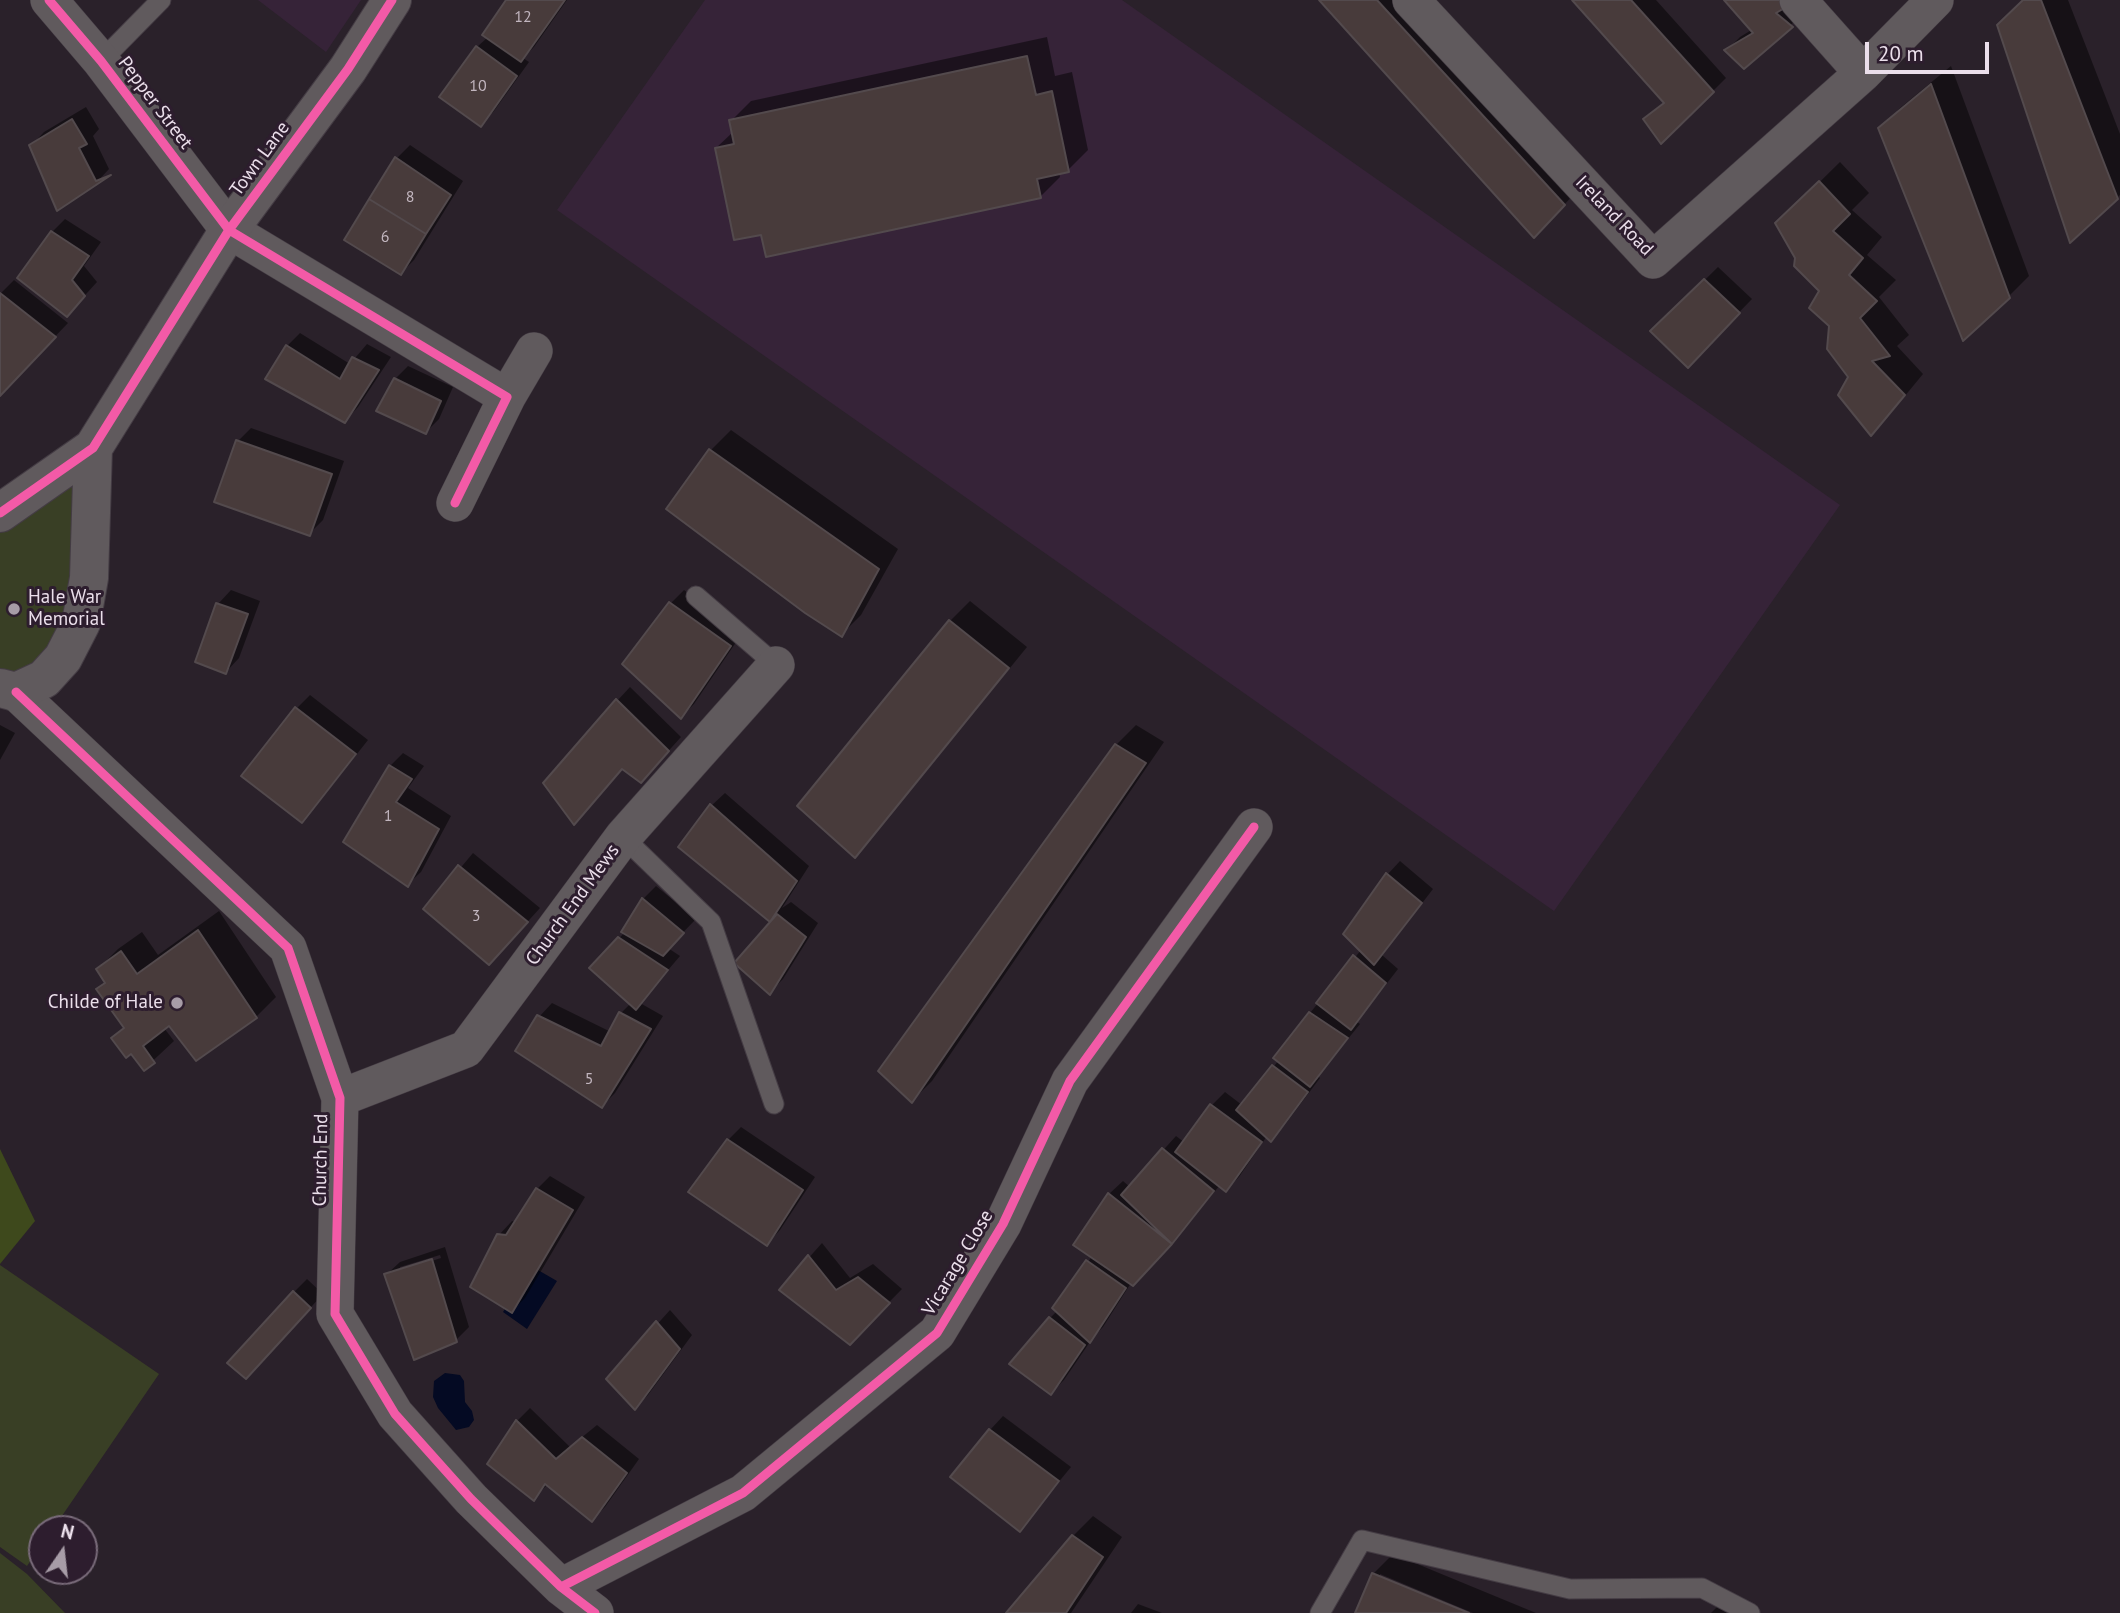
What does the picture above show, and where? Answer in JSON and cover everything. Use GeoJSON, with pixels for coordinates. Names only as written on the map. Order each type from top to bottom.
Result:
{"type":"FeatureCollection","features":[{"type":"Feature","properties":{"kind":"street","name":"Pepper Street"},"geometry":{"type":"LineString","coordinates":[[49,0],[101,61],[229,230]]}},
{"type":"Feature","properties":{"kind":"street","name":"Town Lane"},"geometry":{"type":"LineString","coordinates":[[93,448],[229,230],[348,69],[392,0]]}},
{"type":"Feature","properties":{"kind":"street","name":"Ireland Road"},"geometry":{"type":"LineString","coordinates":[[1411,0],[1653,260],[1863,73],[1934,0]]}},
{"type":"Feature","properties":{"kind":"street"},"geometry":{"type":"LineString","coordinates":[[1798,0],[1863,73]]}},
{"type":"Feature","properties":{"kind":"street"},"geometry":{"type":"LineString","coordinates":[[229,230],[507,397]]}},
{"type":"Feature","properties":{"kind":"street"},"geometry":{"type":"LineString","coordinates":[[455,503],[507,397],[534,351]]}},
{"type":"Feature","properties":{"kind":"street"},"geometry":{"type":"LineString","coordinates":[[0,513],[93,448]]}},
{"type":"Feature","properties":{"kind":"street"},"geometry":{"type":"LineString","coordinates":[[8,690],[44,679],[63,658],[81,623],[89,578],[93,448]]}},
{"type":"Feature","properties":{"kind":"street","name":"Church End Mews"},"geometry":{"type":"LineString","coordinates":[[340,1098],[466,1049],[623,836],[776,665]]}},
{"type":"Feature","properties":{"kind":"street","name":"Church End"},"geometry":{"type":"LineString","coordinates":[[8,690],[288,948],[340,1098],[335,1314],[394,1414],[471,1499],[561,1587],[595,1613]]}},
{"type":"Feature","properties":{"kind":"street","name":"Vicarage Close"},"geometry":{"type":"LineString","coordinates":[[561,1587],[743,1493],[937,1333],[1003,1224],[1070,1081],[1254,827]]}},
{"type":"Feature","properties":{"kind":"lane"},"geometry":{"type":"LineString","coordinates":[[101,61],[161,0]]}},
{"type":"Feature","properties":{"kind":"lane"},"geometry":{"type":"LineString","coordinates":[[696,596],[776,665]]}},
{"type":"Feature","properties":{"kind":"lane"},"geometry":{"type":"LineString","coordinates":[[623,836],[711,922],[774,1104]]}},
{"type":"Feature","properties":{"kind":"lane"},"geometry":{"type":"LineString","coordinates":[[1320,1613],[1362,1540],[1570,1589],[1702,1588],[1750,1613]]}},
{"type":"Feature","properties":{"kind":"shaded area"},"geometry":{"type":"Polygon","coordinates":[[[258,0],[361,0],[326,52],[258,0]]]}},
{"type":"Feature","properties":{"kind":"shaded area"},"geometry":{"type":"Polygon","coordinates":[[[705,0],[1122,0],[1840,505],[1554,911],[557,210],[705,0]]]}},
{"type":"Feature","properties":{"kind":"green space"},"geometry":{"type":"Polygon","coordinates":[[[93,448],[63,658],[0,688],[0,513],[93,448]]]}},
{"type":"Feature","properties":{"kind":"green space"},"geometry":{"type":"Polygon","coordinates":[[[0,1149],[35,1221],[0,1264],[0,1149]]]}},
{"type":"Feature","properties":{"kind":"green space"},"geometry":{"type":"Polygon","coordinates":[[[0,1265],[159,1374],[63,1515],[28,1515],[27,1566],[0,1547],[0,1265]]]}},
{"type":"Feature","properties":{"kind":"green space"},"geometry":{"type":"Polygon","coordinates":[[[0,1553],[28,1575],[28,1585],[38,1585],[65,1613],[0,1613],[0,1553]]]}},
{"type":"Feature","properties":{"kind":"water"},"geometry":{"type":"Polygon","coordinates":[[[531,1266],[557,1281],[527,1329],[503,1312],[531,1266]]]}},
{"type":"Feature","properties":{"kind":"water"},"geometry":{"type":"Polygon","coordinates":[[[445,1373],[460,1375],[464,1381],[465,1402],[472,1411],[474,1420],[469,1427],[456,1430],[438,1408],[433,1397],[434,1381],[445,1373]]]}},
{"type":"Feature","properties":{"kind":"building"},"geometry":{"type":"Polygon","coordinates":[[[506,0],[565,0],[521,62],[482,35],[506,0]]]}},
{"type":"Feature","properties":{"kind":"building"},"geometry":{"type":"Polygon","coordinates":[[[1319,0],[1377,0],[1565,205],[1534,238],[1319,0]]]}},
{"type":"Feature","properties":{"kind":"building"},"geometry":{"type":"Polygon","coordinates":[[[1572,0],[1631,0],[1714,92],[1661,144],[1643,119],[1664,103],[1572,0]]]}},
{"type":"Feature","properties":{"kind":"building"},"geometry":{"type":"Polygon","coordinates":[[[1724,0],[1783,0],[1788,6],[1776,13],[1793,27],[1744,69],[1724,50],[1753,33],[1724,0]]]}},
{"type":"Feature","properties":{"kind":"building"},"geometry":{"type":"Polygon","coordinates":[[[2023,0],[2041,0],[2118,199],[2070,243],[1997,25],[2023,0]]]}},
{"type":"Feature","properties":{"kind":"building"},"geometry":{"type":"Polygon","coordinates":[[[476,46],[517,76],[481,127],[439,97],[476,46]]]}},
{"type":"Feature","properties":{"kind":"building"},"geometry":{"type":"Polygon","coordinates":[[[1027,56],[1036,95],[1052,91],[1069,172],[1037,179],[1041,198],[766,257],[761,235],[734,240],[715,148],[734,144],[729,120],[1027,56]]]}},
{"type":"Feature","properties":{"kind":"building"},"geometry":{"type":"Polygon","coordinates":[[[1931,84],[2010,298],[1963,341],[1878,128],[1931,84]]]}},
{"type":"Feature","properties":{"kind":"building"},"geometry":{"type":"Polygon","coordinates":[[[72,119],[87,144],[79,148],[96,181],[111,175],[57,211],[29,145],[72,119]]]}},
{"type":"Feature","properties":{"kind":"building"},"geometry":{"type":"Polygon","coordinates":[[[395,157],[451,195],[426,234],[369,199],[395,157]]]}},
{"type":"Feature","properties":{"kind":"building"},"geometry":{"type":"Polygon","coordinates":[[[1819,181],[1850,214],[1833,231],[1863,258],[1849,275],[1877,301],[1860,318],[1890,356],[1872,361],[1905,395],[1871,436],[1838,395],[1848,377],[1827,349],[1829,326],[1809,308],[1819,291],[1794,266],[1795,258],[1775,223],[1819,181]]]}},
{"type":"Feature","properties":{"kind":"building"},"geometry":{"type":"Polygon","coordinates":[[[369,199],[426,234],[401,275],[344,240],[369,199]]]}},
{"type":"Feature","properties":{"kind":"building"},"geometry":{"type":"Polygon","coordinates":[[[51,231],[89,256],[72,280],[85,296],[67,317],[17,278],[51,231]]]}},
{"type":"Feature","properties":{"kind":"building"},"geometry":{"type":"Polygon","coordinates":[[[1704,279],[1740,313],[1688,368],[1650,331],[1704,279]]]}},
{"type":"Feature","properties":{"kind":"building"},"geometry":{"type":"Polygon","coordinates":[[[0,293],[56,337],[0,396],[0,293]]]}},
{"type":"Feature","properties":{"kind":"building"},"geometry":{"type":"Polygon","coordinates":[[[286,345],[340,379],[352,357],[379,370],[345,423],[265,379],[286,345]]]}},
{"type":"Feature","properties":{"kind":"building"},"geometry":{"type":"Polygon","coordinates":[[[394,378],[441,401],[426,434],[376,411],[394,378]]]}},
{"type":"Feature","properties":{"kind":"building"},"geometry":{"type":"Polygon","coordinates":[[[236,440],[332,474],[310,536],[214,502],[236,440]]]}},
{"type":"Feature","properties":{"kind":"building"},"geometry":{"type":"Polygon","coordinates":[[[709,449],[879,569],[842,637],[805,613],[666,509],[709,449]]]}},
{"type":"Feature","properties":{"kind":"building"},"geometry":{"type":"Polygon","coordinates":[[[669,602],[731,646],[681,719],[622,664],[669,602]]]}},
{"type":"Feature","properties":{"kind":"building"},"geometry":{"type":"Polygon","coordinates":[[[216,603],[248,614],[226,674],[195,662],[216,603]]]}},
{"type":"Feature","properties":{"kind":"building"},"geometry":{"type":"Polygon","coordinates":[[[949,620],[1009,668],[855,858],[797,806],[949,620]]]}},
{"type":"Feature","properties":{"kind":"building"},"geometry":{"type":"Polygon","coordinates":[[[616,699],[669,751],[641,783],[622,769],[574,825],[543,783],[616,699]]]}},
{"type":"Feature","properties":{"kind":"building"},"geometry":{"type":"Polygon","coordinates":[[[295,707],[356,754],[302,823],[241,776],[295,707]]]}},
{"type":"Feature","properties":{"kind":"building"},"geometry":{"type":"Polygon","coordinates":[[[1115,744],[1146,763],[912,1103],[878,1071],[1115,744]]]}},
{"type":"Feature","properties":{"kind":"building"},"geometry":{"type":"Polygon","coordinates":[[[389,765],[412,779],[396,802],[439,829],[408,887],[343,842],[389,765]]]}},
{"type":"Feature","properties":{"kind":"building"},"geometry":{"type":"Polygon","coordinates":[[[710,804],[797,881],[770,922],[678,847],[710,804]]]}},
{"type":"Feature","properties":{"kind":"building"},"geometry":{"type":"Polygon","coordinates":[[[458,865],[528,922],[489,965],[423,909],[458,865]]]}},
{"type":"Feature","properties":{"kind":"building"},"geometry":{"type":"Polygon","coordinates":[[[1386,873],[1422,903],[1374,965],[1343,934],[1386,873]]]}},
{"type":"Feature","properties":{"kind":"building"},"geometry":{"type":"Polygon","coordinates":[[[642,898],[684,933],[663,956],[621,932],[642,898]]]}},
{"type":"Feature","properties":{"kind":"building"},"geometry":{"type":"Polygon","coordinates":[[[777,914],[806,937],[770,995],[734,963],[777,914]]]}},
{"type":"Feature","properties":{"kind":"building","name":"Childe of Hale"},"geometry":{"type":"Polygon","coordinates":[[[198,930],[257,1018],[196,1061],[169,1026],[143,1046],[155,1063],[144,1071],[131,1054],[126,1058],[111,1038],[124,1028],[96,989],[105,983],[96,969],[121,951],[137,974],[198,930]]]}},
{"type":"Feature","properties":{"kind":"building"},"geometry":{"type":"Polygon","coordinates":[[[618,937],[668,970],[636,1010],[589,968],[618,937]]]}},
{"type":"Feature","properties":{"kind":"building"},"geometry":{"type":"Polygon","coordinates":[[[1353,955],[1386,983],[1351,1030],[1316,1003],[1353,955]]]}},
{"type":"Feature","properties":{"kind":"building"},"geometry":{"type":"Polygon","coordinates":[[[619,1012],[651,1029],[602,1108],[515,1051],[537,1015],[601,1046],[619,1012]]]}},
{"type":"Feature","properties":{"kind":"building"},"geometry":{"type":"Polygon","coordinates":[[[1309,1012],[1348,1038],[1310,1087],[1273,1058],[1309,1012]]]}},
{"type":"Feature","properties":{"kind":"building"},"geometry":{"type":"Polygon","coordinates":[[[1272,1065],[1308,1092],[1271,1142],[1236,1110],[1272,1065]]]}},
{"type":"Feature","properties":{"kind":"building"},"geometry":{"type":"Polygon","coordinates":[[[1210,1104],[1262,1142],[1226,1192],[1175,1152],[1210,1104]]]}},
{"type":"Feature","properties":{"kind":"building"},"geometry":{"type":"Polygon","coordinates":[[[727,1139],[803,1190],[767,1246],[688,1192],[727,1139]]]}},
{"type":"Feature","properties":{"kind":"building"},"geometry":{"type":"Polygon","coordinates":[[[1162,1148],[1214,1191],[1172,1244],[1121,1195],[1162,1148]]]}},
{"type":"Feature","properties":{"kind":"building"},"geometry":{"type":"Polygon","coordinates":[[[536,1188],[573,1210],[512,1313],[470,1287],[497,1234],[506,1235],[536,1188]]]}},
{"type":"Feature","properties":{"kind":"building"},"geometry":{"type":"Polygon","coordinates":[[[1108,1193],[1172,1244],[1133,1286],[1073,1245],[1108,1193]]]}},
{"type":"Feature","properties":{"kind":"building"},"geometry":{"type":"Polygon","coordinates":[[[808,1255],[836,1290],[858,1277],[890,1303],[850,1345],[779,1290],[808,1255]]]}},
{"type":"Feature","properties":{"kind":"building"},"geometry":{"type":"Polygon","coordinates":[[[432,1259],[457,1342],[414,1360],[384,1274],[432,1259]]]}},
{"type":"Feature","properties":{"kind":"building"},"geometry":{"type":"Polygon","coordinates":[[[1086,1260],[1126,1288],[1090,1343],[1052,1308],[1086,1260]]]}},
{"type":"Feature","properties":{"kind":"building"},"geometry":{"type":"Polygon","coordinates":[[[293,1291],[311,1308],[246,1379],[227,1363],[293,1291]]]}},
{"type":"Feature","properties":{"kind":"building"},"geometry":{"type":"Polygon","coordinates":[[[1049,1317],[1085,1345],[1051,1395],[1009,1364],[1049,1317]]]}},
{"type":"Feature","properties":{"kind":"building"},"geometry":{"type":"Polygon","coordinates":[[[656,1321],[680,1349],[635,1410],[606,1379],[656,1321]]]}},
{"type":"Feature","properties":{"kind":"building"},"geometry":{"type":"Polygon","coordinates":[[[516,1420],[556,1459],[582,1437],[627,1473],[592,1522],[545,1484],[534,1501],[487,1464],[516,1420]]]}},
{"type":"Feature","properties":{"kind":"building"},"geometry":{"type":"Polygon","coordinates":[[[989,1429],[1059,1481],[1020,1532],[950,1477],[989,1429]]]}},
{"type":"Feature","properties":{"kind":"building"},"geometry":{"type":"Polygon","coordinates":[[[1072,1535],[1103,1557],[1066,1613],[1006,1613],[1072,1535]]]}},
{"type":"Feature","properties":{"kind":"building"},"geometry":{"type":"Polygon","coordinates":[[[1372,1573],[1469,1613],[1355,1613],[1372,1573]]]}},
{"type":"Feature","properties":{"kind":"cycle path"},"geometry":{"type":"LineString","coordinates":[[49,0],[101,61],[229,230],[507,397],[455,503]]}},
{"type":"Feature","properties":{"kind":"cycle path"},"geometry":{"type":"LineString","coordinates":[[0,513],[93,448],[229,230],[348,69],[392,0]]}},
{"type":"Feature","properties":{"kind":"cycle path"},"geometry":{"type":"LineString","coordinates":[[16,692],[288,948],[340,1098],[335,1314],[395,1414],[471,1499],[561,1587],[595,1613]]}},
{"type":"Feature","properties":{"kind":"cycle path"},"geometry":{"type":"LineString","coordinates":[[561,1587],[743,1493],[937,1333],[1003,1224],[1070,1081],[1254,827]]}},
{"type":"Feature","properties":{"kind":"place","name":"Hale War Memorial"},"geometry":{"type":"Point","coordinates":[14,609]}},
{"type":"Feature","properties":{"kind":"place","name":"Childe of Hale"},"geometry":{"type":"Point","coordinates":[177,1003]}}]}
